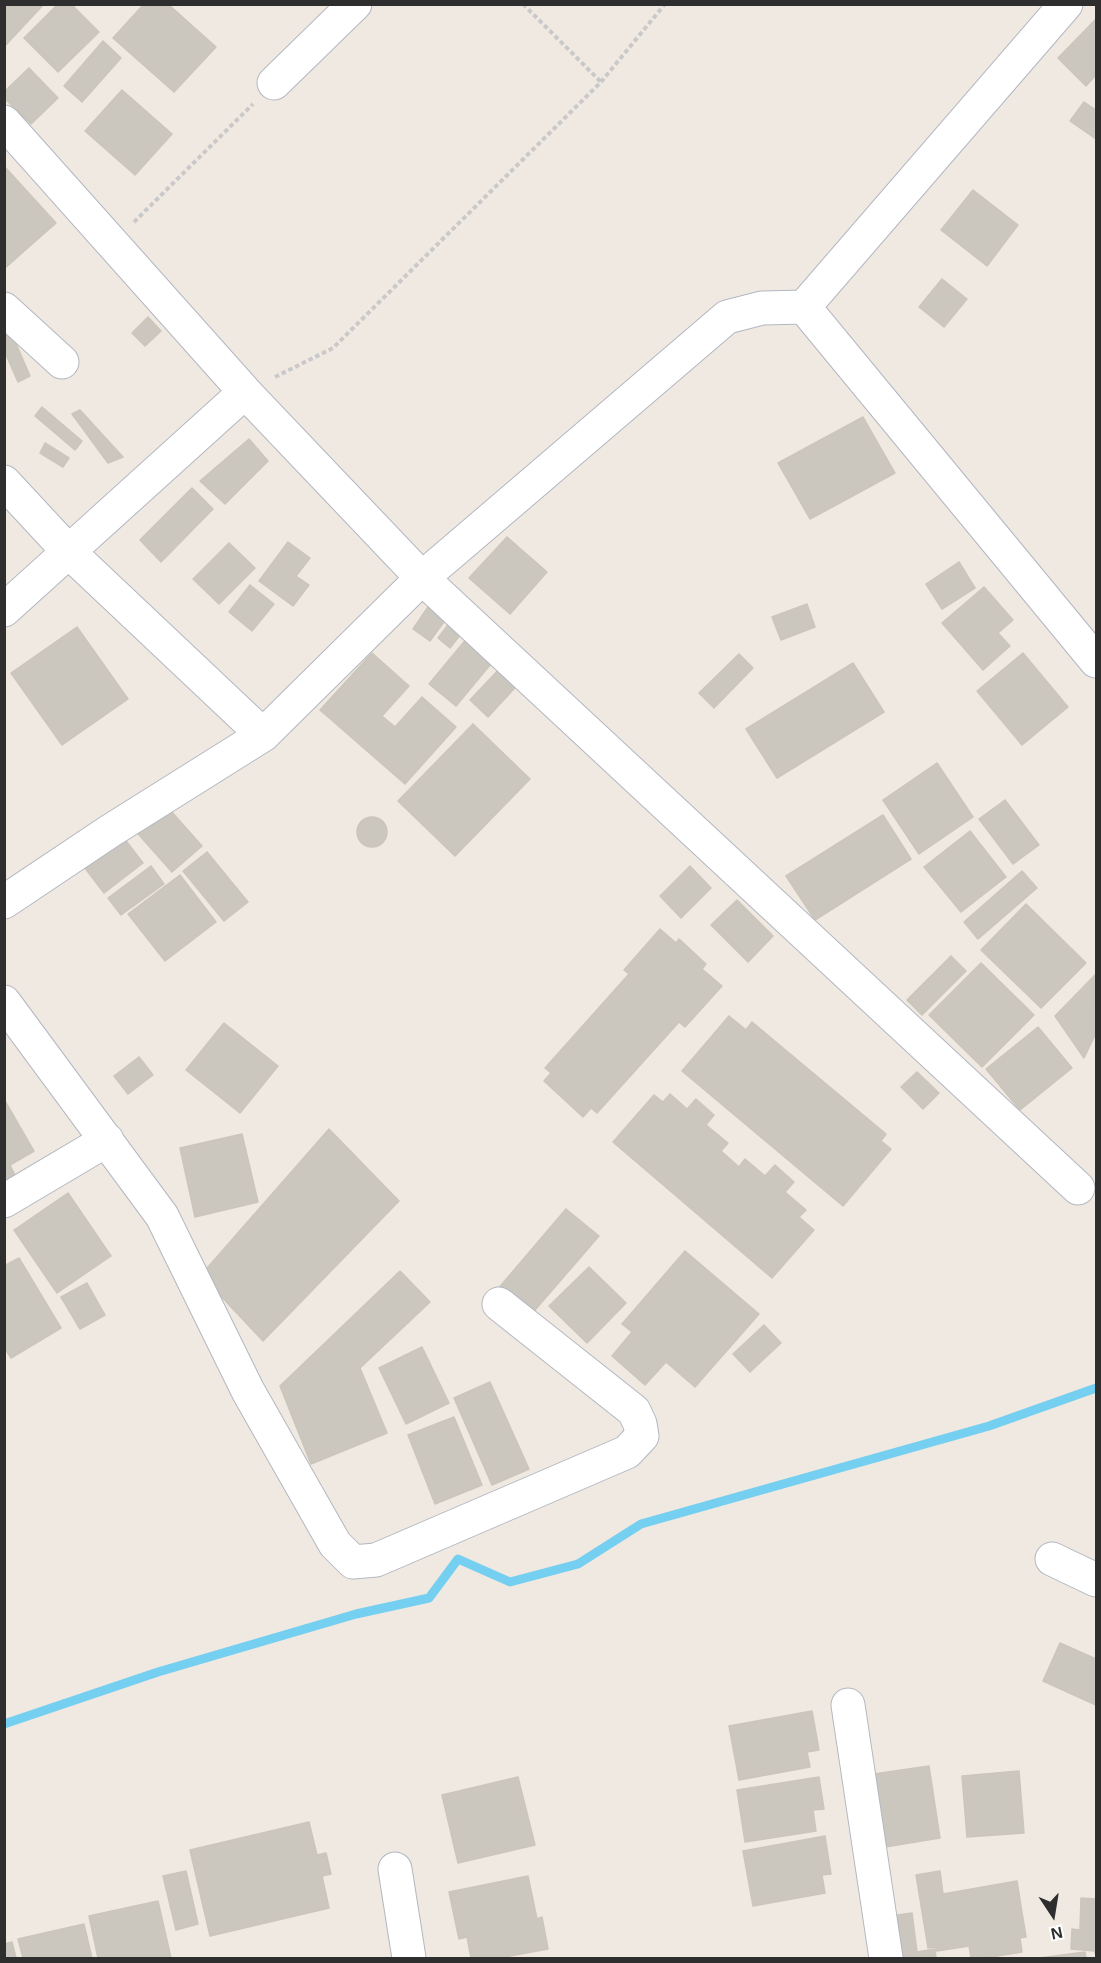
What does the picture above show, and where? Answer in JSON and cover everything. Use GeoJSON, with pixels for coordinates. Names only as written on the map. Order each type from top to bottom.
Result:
{"type":"FeatureCollection","features":[{"type":"Feature","properties":{"kind":"street"},"geometry":{"type":"LineString","coordinates":[[274,83],[355,4]]}},
{"type":"Feature","properties":{"kind":"street"},"geometry":{"type":"LineString","coordinates":[[4,902],[110,831],[263,735],[422,578],[727,317],[762,308],[804,307],[1066,4]]}},
{"type":"Feature","properties":{"kind":"street"},"geometry":{"type":"LineString","coordinates":[[4,122],[245,392],[422,578],[1078,1188]]}},
{"type":"Feature","properties":{"kind":"street"},"geometry":{"type":"LineString","coordinates":[[804,307],[1096,661]]}},
{"type":"Feature","properties":{"kind":"street"},"geometry":{"type":"LineString","coordinates":[[4,309],[62,362]]}},
{"type":"Feature","properties":{"kind":"street"},"geometry":{"type":"LineString","coordinates":[[4,610],[245,392]]}},
{"type":"Feature","properties":{"kind":"street"},"geometry":{"type":"LineString","coordinates":[[4,482],[69,552],[263,735]]}},
{"type":"Feature","properties":{"kind":"street"},"geometry":{"type":"LineString","coordinates":[[4,1002],[162,1216],[248,1391],[334,1544],[353,1562],[376,1560],[616,1457],[627,1452],[642,1436],[634,1411],[499,1304]]}},
{"type":"Feature","properties":{"kind":"street"},"geometry":{"type":"LineString","coordinates":[[4,1201],[107,1140]]}},
{"type":"Feature","properties":{"kind":"street"},"geometry":{"type":"LineString","coordinates":[[1052,1559],[1096,1580]]}},
{"type":"Feature","properties":{"kind":"street"},"geometry":{"type":"LineString","coordinates":[[848,1706],[886,1959]]}},
{"type":"Feature","properties":{"kind":"street"},"geometry":{"type":"LineString","coordinates":[[395,1869],[410,1959]]}},
{"type":"Feature","properties":{"kind":"path"},"geometry":{"type":"LineString","coordinates":[[524,4],[601,82]]}},
{"type":"Feature","properties":{"kind":"path"},"geometry":{"type":"LineString","coordinates":[[245,392],[333,348],[601,82],[665,4]]}},
{"type":"Feature","properties":{"kind":"path"},"geometry":{"type":"LineString","coordinates":[[113,243],[274,83]]}},
{"type":"Feature","properties":{"kind":"building"},"geometry":{"type":"Polygon","coordinates":[[[4,4],[44,4],[4,47],[4,4]]]}},
{"type":"Feature","properties":{"kind":"building"},"geometry":{"type":"Polygon","coordinates":[[[58,4],[71,4],[99,32],[58,72],[24,38],[58,4]]]}},
{"type":"Feature","properties":{"kind":"building"},"geometry":{"type":"Polygon","coordinates":[[[144,4],[168,4],[216,47],[174,92],[113,38],[144,4]]]}},
{"type":"Feature","properties":{"kind":"building"},"geometry":{"type":"Polygon","coordinates":[[[1096,19],[1096,75],[1086,86],[1058,58],[1096,19]]]}},
{"type":"Feature","properties":{"kind":"building"},"geometry":{"type":"Polygon","coordinates":[[[103,41],[121,58],[82,102],[64,86],[103,41]]]}},
{"type":"Feature","properties":{"kind":"building"},"geometry":{"type":"Polygon","coordinates":[[[29,68],[58,98],[31,124],[4,98],[4,92],[29,68]]]}},
{"type":"Feature","properties":{"kind":"building"},"geometry":{"type":"Polygon","coordinates":[[[122,90],[172,134],[135,175],[85,131],[122,90]]]}},
{"type":"Feature","properties":{"kind":"building"},"geometry":{"type":"Polygon","coordinates":[[[1084,102],[1096,110],[1096,139],[1070,121],[1084,102]]]}},
{"type":"Feature","properties":{"kind":"building"},"geometry":{"type":"Polygon","coordinates":[[[4,166],[56,223],[4,269],[4,166]]]}},
{"type":"Feature","properties":{"kind":"building"},"geometry":{"type":"Polygon","coordinates":[[[973,190],[1018,225],[987,266],[941,230],[973,190]]]}},
{"type":"Feature","properties":{"kind":"building"},"geometry":{"type":"Polygon","coordinates":[[[942,279],[967,299],[944,327],[919,307],[942,279]]]}},
{"type":"Feature","properties":{"kind":"building"},"geometry":{"type":"Polygon","coordinates":[[[4,316],[30,376],[18,382],[4,350],[4,316]]]}},
{"type":"Feature","properties":{"kind":"building"},"geometry":{"type":"Polygon","coordinates":[[[148,317],[161,331],[145,346],[132,333],[148,317]]]}},
{"type":"Feature","properties":{"kind":"building"},"geometry":{"type":"Polygon","coordinates":[[[42,407],[82,441],[75,450],[35,416],[42,407]]]}},
{"type":"Feature","properties":{"kind":"building"},"geometry":{"type":"Polygon","coordinates":[[[80,410],[123,457],[108,463],[72,414],[80,410]]]}},
{"type":"Feature","properties":{"kind":"building"},"geometry":{"type":"Polygon","coordinates":[[[863,417],[895,473],[810,519],[778,463],[863,417]]]}},
{"type":"Feature","properties":{"kind":"building"},"geometry":{"type":"Polygon","coordinates":[[[249,439],[268,461],[225,504],[200,481],[249,439]]]}},
{"type":"Feature","properties":{"kind":"building"},"geometry":{"type":"Polygon","coordinates":[[[45,443],[69,458],[63,467],[40,453],[45,443]]]}},
{"type":"Feature","properties":{"kind":"building"},"geometry":{"type":"Polygon","coordinates":[[[192,488],[213,509],[161,562],[140,540],[192,488]]]}},
{"type":"Feature","properties":{"kind":"building"},"geometry":{"type":"Polygon","coordinates":[[[507,537],[547,572],[510,614],[469,578],[507,537]]]}},
{"type":"Feature","properties":{"kind":"building"},"geometry":{"type":"Polygon","coordinates":[[[288,542],[310,558],[296,576],[309,585],[293,606],[259,581],[288,542]]]}},
{"type":"Feature","properties":{"kind":"building"},"geometry":{"type":"Polygon","coordinates":[[[229,543],[255,568],[219,604],[193,579],[229,543]]]}},
{"type":"Feature","properties":{"kind":"building"},"geometry":{"type":"Polygon","coordinates":[[[959,562],[975,588],[942,609],[926,584],[959,562]]]}},
{"type":"Feature","properties":{"kind":"building"},"geometry":{"type":"Polygon","coordinates":[[[250,585],[274,604],[252,631],[229,612],[250,585]]]}},
{"type":"Feature","properties":{"kind":"building"},"geometry":{"type":"Polygon","coordinates":[[[984,587],[1013,620],[998,633],[1010,646],[983,670],[942,623],[984,587]]]}},
{"type":"Feature","properties":{"kind":"building"},"geometry":{"type":"Polygon","coordinates":[[[807,604],[815,627],[781,640],[772,617],[807,604]]]}},
{"type":"Feature","properties":{"kind":"building"},"geometry":{"type":"Polygon","coordinates":[[[428,607],[446,619],[430,641],[413,629],[428,607]]]}},
{"type":"Feature","properties":{"kind":"building"},"geometry":{"type":"Polygon","coordinates":[[[451,621],[464,630],[450,648],[438,638],[451,621]]]}},
{"type":"Feature","properties":{"kind":"building"},"geometry":{"type":"Polygon","coordinates":[[[77,627],[128,699],[62,745],[11,673],[77,627]]]}},
{"type":"Feature","properties":{"kind":"building"},"geometry":{"type":"Polygon","coordinates":[[[468,637],[495,659],[456,706],[429,684],[468,637]]]}},
{"type":"Feature","properties":{"kind":"building"},"geometry":{"type":"Polygon","coordinates":[[[372,653],[409,686],[382,716],[395,727],[422,697],[456,727],[405,784],[320,710],[372,653]]]}},
{"type":"Feature","properties":{"kind":"building"},"geometry":{"type":"Polygon","coordinates":[[[1023,653],[1068,707],[1022,745],[977,691],[1023,653]]]}},
{"type":"Feature","properties":{"kind":"building"},"geometry":{"type":"Polygon","coordinates":[[[739,654],[753,668],[714,708],[699,693],[739,654]]]}},
{"type":"Feature","properties":{"kind":"building"},"geometry":{"type":"Polygon","coordinates":[[[505,663],[523,679],[488,717],[470,700],[505,663]]]}},
{"type":"Feature","properties":{"kind":"building"},"geometry":{"type":"Polygon","coordinates":[[[853,663],[884,712],[777,778],[746,729],[853,663]]]}},
{"type":"Feature","properties":{"kind":"building"},"geometry":{"type":"Polygon","coordinates":[[[473,724],[530,779],[455,856],[398,801],[473,724]]]}},
{"type":"Feature","properties":{"kind":"building"},"geometry":{"type":"Polygon","coordinates":[[[937,763],[973,817],[919,854],[883,800],[937,763]]]}},
{"type":"Feature","properties":{"kind":"building"},"geometry":{"type":"Polygon","coordinates":[[[1005,800],[1039,845],[1013,864],[979,819],[1005,800]]]}},
{"type":"Feature","properties":{"kind":"building"},"geometry":{"type":"Polygon","coordinates":[[[162,801],[202,846],[172,872],[132,827],[162,801]]]}},
{"type":"Feature","properties":{"kind":"building"},"geometry":{"type":"Polygon","coordinates":[[[883,815],[911,859],[815,920],[786,876],[883,815]]]}},
{"type":"Feature","properties":{"kind":"building"},"geometry":{"type":"Polygon","coordinates":[[[372,817],[378,818],[386,826],[386,838],[378,846],[372,847],[366,846],[358,838],[357,832],[358,826],[366,818],[372,817]]]}},
{"type":"Feature","properties":{"kind":"building"},"geometry":{"type":"Polygon","coordinates":[[[117,829],[143,863],[104,893],[78,859],[117,829]]]}},
{"type":"Feature","properties":{"kind":"building"},"geometry":{"type":"Polygon","coordinates":[[[970,831],[1006,877],[961,912],[924,867],[970,831]]]}},
{"type":"Feature","properties":{"kind":"building"},"geometry":{"type":"Polygon","coordinates":[[[207,852],[248,902],[224,921],[183,871],[207,852]]]}},
{"type":"Feature","properties":{"kind":"building"},"geometry":{"type":"Polygon","coordinates":[[[151,866],[164,884],[121,915],[108,898],[151,866]]]}},
{"type":"Feature","properties":{"kind":"building"},"geometry":{"type":"Polygon","coordinates":[[[690,866],[711,888],[681,918],[660,896],[690,866]]]}},
{"type":"Feature","properties":{"kind":"building"},"geometry":{"type":"Polygon","coordinates":[[[1022,871],[1037,888],[978,939],[964,922],[1022,871]]]}},
{"type":"Feature","properties":{"kind":"building"},"geometry":{"type":"Polygon","coordinates":[[[180,875],[216,922],[165,961],[128,914],[180,875]]]}},
{"type":"Feature","properties":{"kind":"building"},"geometry":{"type":"Polygon","coordinates":[[[737,900],[773,936],[748,962],[711,925],[737,900]]]}},
{"type":"Feature","properties":{"kind":"building"},"geometry":{"type":"Polygon","coordinates":[[[1026,904],[1086,963],[1041,1008],[981,950],[1026,904]]]}},
{"type":"Feature","properties":{"kind":"building"},"geometry":{"type":"Polygon","coordinates":[[[660,929],[676,943],[679,939],[706,964],[702,969],[722,986],[685,1027],[679,1022],[597,1113],[591,1108],[583,1117],[544,1081],[551,1073],[545,1068],[629,974],[624,970],[660,929]]]}},
{"type":"Feature","properties":{"kind":"building"},"geometry":{"type":"Polygon","coordinates":[[[951,956],[966,971],[922,1015],[907,1000],[951,956]]]}},
{"type":"Feature","properties":{"kind":"building"},"geometry":{"type":"Polygon","coordinates":[[[981,963],[1034,1015],[982,1067],[929,1015],[981,963]]]}},
{"type":"Feature","properties":{"kind":"building"},"geometry":{"type":"Polygon","coordinates":[[[1095,975],[1096,1033],[1084,1058],[1055,1016],[1095,975]]]}},
{"type":"Feature","properties":{"kind":"building"},"geometry":{"type":"Polygon","coordinates":[[[729,1016],[746,1030],[752,1022],[886,1134],[881,1141],[891,1149],[843,1206],[682,1071],[729,1016]]]}},
{"type":"Feature","properties":{"kind":"building"},"geometry":{"type":"Polygon","coordinates":[[[224,1023],[278,1066],[240,1113],[186,1070],[224,1023]]]}},
{"type":"Feature","properties":{"kind":"building"},"geometry":{"type":"Polygon","coordinates":[[[1038,1027],[1072,1068],[1020,1110],[986,1069],[1038,1027]]]}},
{"type":"Feature","properties":{"kind":"building"},"geometry":{"type":"Polygon","coordinates":[[[139,1057],[153,1075],[128,1094],[114,1076],[139,1057]]]}},
{"type":"Feature","properties":{"kind":"building"},"geometry":{"type":"Polygon","coordinates":[[[917,1072],[939,1093],[923,1109],[901,1087],[917,1072]]]}},
{"type":"Feature","properties":{"kind":"building"},"geometry":{"type":"Polygon","coordinates":[[[670,1094],[687,1109],[696,1099],[714,1115],[706,1125],[728,1143],[721,1151],[739,1167],[745,1159],[765,1176],[775,1165],[794,1182],[785,1192],[806,1210],[799,1217],[814,1230],[772,1278],[613,1142],[654,1095],[663,1102],[670,1094]]]}},
{"type":"Feature","properties":{"kind":"building"},"geometry":{"type":"Polygon","coordinates":[[[4,1099],[34,1151],[10,1165],[15,1175],[4,1181],[4,1099]]]}},
{"type":"Feature","properties":{"kind":"building"},"geometry":{"type":"Polygon","coordinates":[[[329,1129],[399,1201],[263,1341],[201,1275],[329,1129]]]}},
{"type":"Feature","properties":{"kind":"building"},"geometry":{"type":"Polygon","coordinates":[[[242,1134],[258,1202],[195,1217],[180,1148],[242,1134]]]}},
{"type":"Feature","properties":{"kind":"building"},"geometry":{"type":"Polygon","coordinates":[[[68,1193],[111,1256],[57,1293],[14,1230],[68,1193]]]}},
{"type":"Feature","properties":{"kind":"building"},"geometry":{"type":"Polygon","coordinates":[[[566,1209],[599,1236],[529,1317],[497,1290],[566,1209]]]}},
{"type":"Feature","properties":{"kind":"building"},"geometry":{"type":"Polygon","coordinates":[[[685,1251],[759,1314],[695,1387],[666,1362],[645,1385],[612,1356],[632,1332],[622,1324],[685,1251]]]}},
{"type":"Feature","properties":{"kind":"building"},"geometry":{"type":"Polygon","coordinates":[[[19,1258],[61,1328],[11,1358],[4,1347],[4,1266],[19,1258]]]}},
{"type":"Feature","properties":{"kind":"building"},"geometry":{"type":"Polygon","coordinates":[[[589,1267],[626,1303],[587,1343],[549,1306],[589,1267]]]}},
{"type":"Feature","properties":{"kind":"building"},"geometry":{"type":"Polygon","coordinates":[[[400,1271],[430,1302],[360,1368],[387,1433],[311,1464],[280,1386],[400,1271]]]}},
{"type":"Feature","properties":{"kind":"building"},"geometry":{"type":"Polygon","coordinates":[[[87,1283],[105,1315],[80,1329],[61,1297],[87,1283]]]}},
{"type":"Feature","properties":{"kind":"building"},"geometry":{"type":"Polygon","coordinates":[[[764,1325],[781,1343],[750,1372],[733,1354],[764,1325]]]}},
{"type":"Feature","properties":{"kind":"building"},"geometry":{"type":"Polygon","coordinates":[[[422,1347],[449,1403],[406,1424],[379,1368],[422,1347]]]}},
{"type":"Feature","properties":{"kind":"building"},"geometry":{"type":"Polygon","coordinates":[[[490,1382],[529,1469],[492,1485],[454,1398],[490,1382]]]}},
{"type":"Feature","properties":{"kind":"building"},"geometry":{"type":"Polygon","coordinates":[[[454,1417],[482,1485],[435,1504],[408,1435],[454,1417]]]}},
{"type":"Feature","properties":{"kind":"building"},"geometry":{"type":"Polygon","coordinates":[[[1060,1643],[1096,1659],[1096,1705],[1043,1681],[1060,1643]]]}},
{"type":"Feature","properties":{"kind":"building"},"geometry":{"type":"Polygon","coordinates":[[[812,1711],[819,1750],[807,1752],[810,1767],[739,1780],[729,1726],[812,1711]]]}},
{"type":"Feature","properties":{"kind":"building"},"geometry":{"type":"Polygon","coordinates":[[[929,1766],[940,1838],[885,1847],[874,1774],[929,1766]]]}},
{"type":"Feature","properties":{"kind":"building"},"geometry":{"type":"Polygon","coordinates":[[[1019,1771],[1024,1833],[967,1837],[962,1776],[1019,1771]]]}},
{"type":"Feature","properties":{"kind":"building"},"geometry":{"type":"Polygon","coordinates":[[[518,1777],[535,1845],[458,1863],[442,1795],[518,1777]]]}},
{"type":"Feature","properties":{"kind":"building"},"geometry":{"type":"Polygon","coordinates":[[[819,1777],[824,1809],[813,1810],[816,1831],[745,1842],[737,1790],[819,1777]]]}},
{"type":"Feature","properties":{"kind":"building"},"geometry":{"type":"Polygon","coordinates":[[[309,1822],[317,1855],[326,1853],[331,1874],[322,1876],[329,1908],[210,1936],[190,1850],[309,1822]]]}},
{"type":"Feature","properties":{"kind":"building"},"geometry":{"type":"Polygon","coordinates":[[[825,1836],[831,1874],[822,1875],[825,1893],[753,1906],[743,1851],[825,1836]]]}},
{"type":"Feature","properties":{"kind":"building"},"geometry":{"type":"Polygon","coordinates":[[[186,1871],[198,1924],[176,1930],[163,1876],[186,1871]]]}},
{"type":"Feature","properties":{"kind":"building"},"geometry":{"type":"Polygon","coordinates":[[[940,1871],[943,1894],[1017,1881],[1026,1937],[1020,1938],[1022,1952],[971,1958],[969,1946],[937,1951],[936,1947],[928,1948],[916,1875],[940,1871]]]}},
{"type":"Feature","properties":{"kind":"building"},"geometry":{"type":"Polygon","coordinates":[[[528,1876],[537,1919],[542,1917],[548,1949],[499,1958],[471,1958],[467,1937],[459,1939],[449,1892],[528,1876]]]}},
{"type":"Feature","properties":{"kind":"building"},"geometry":{"type":"Polygon","coordinates":[[[1081,1898],[1096,1899],[1096,1953],[1095,1951],[1071,1949],[1072,1929],[1080,1930],[1081,1898]]]}},
{"type":"Feature","properties":{"kind":"building"},"geometry":{"type":"Polygon","coordinates":[[[158,1901],[171,1958],[98,1958],[89,1916],[158,1901]]]}},
{"type":"Feature","properties":{"kind":"building"},"geometry":{"type":"Polygon","coordinates":[[[912,1913],[917,1952],[935,1949],[936,1958],[890,1958],[884,1917],[912,1913]]]}},
{"type":"Feature","properties":{"kind":"building"},"geometry":{"type":"Polygon","coordinates":[[[84,1924],[92,1958],[23,1958],[18,1939],[84,1924]]]}},
{"type":"Feature","properties":{"kind":"building"},"geometry":{"type":"Polygon","coordinates":[[[12,1942],[16,1958],[4,1958],[4,1944],[12,1942]]]}},
{"type":"Feature","properties":{"kind":"building"},"geometry":{"type":"Polygon","coordinates":[[[1085,1952],[1086,1958],[1040,1958],[1085,1952]]]}},
{"type":"Feature","properties":{"kind":"waterway"},"geometry":{"type":"LineString","coordinates":[[4,1724],[158,1672],[356,1614],[429,1598],[458,1559],[510,1582],[578,1564],[641,1524],[989,1426],[1096,1388]]}}]}
